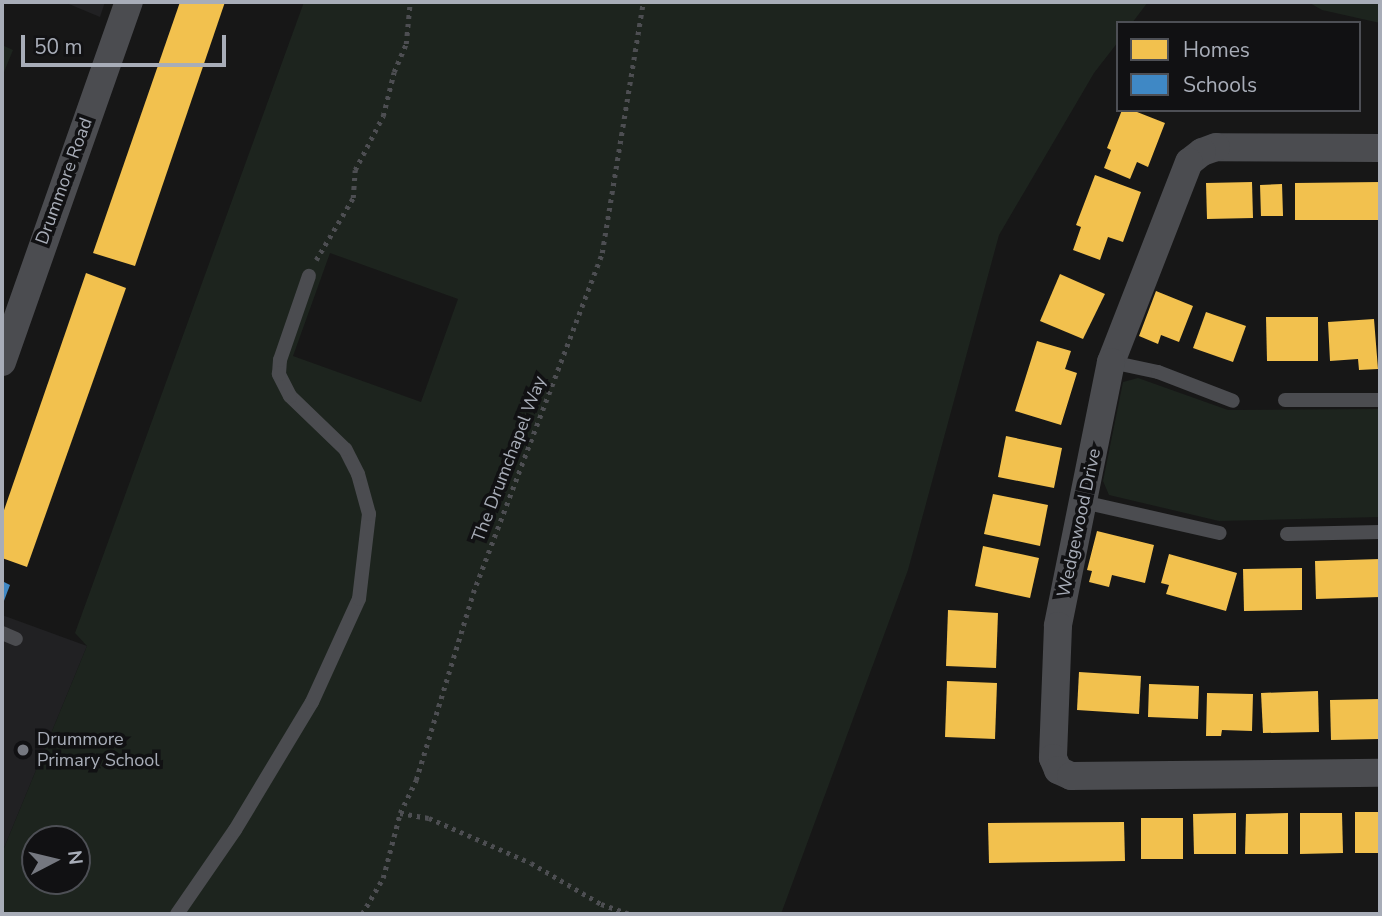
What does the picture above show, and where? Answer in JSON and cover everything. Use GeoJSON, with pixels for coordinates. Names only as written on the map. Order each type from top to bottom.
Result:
{"type":"FeatureCollection","features":[{"type":"Feature","properties":{"kind":"street","name":"Drummore Road"},"geometry":{"type":"LineString","coordinates":[[2,362],[9,312],[129,2]]}},
{"type":"Feature","properties":{"kind":"street","name":"Wedgewood Drive"},"geometry":{"type":"LineString","coordinates":[[1380,148],[1216,148],[1202,152],[1189,162],[1111,362],[1058,626],[1053,758],[1058,770],[1071,776],[1380,773]]}},
{"type":"Feature","properties":{"kind":"lane"},"geometry":{"type":"LineString","coordinates":[[177,914],[235,830],[312,702],[359,598],[369,514],[358,474],[345,449],[290,396],[279,374],[280,360],[309,276]]}},
{"type":"Feature","properties":{"kind":"lane"},"geometry":{"type":"LineString","coordinates":[[1111,362],[1158,372],[1233,401]]}},
{"type":"Feature","properties":{"kind":"lane"},"geometry":{"type":"LineString","coordinates":[[1285,400],[1380,400]]}},
{"type":"Feature","properties":{"kind":"lane"},"geometry":{"type":"LineString","coordinates":[[1083,502],[1220,533]]}},
{"type":"Feature","properties":{"kind":"lane"},"geometry":{"type":"LineString","coordinates":[[1287,534],[1380,532]]}},
{"type":"Feature","properties":{"kind":"lane"},"geometry":{"type":"LineString","coordinates":[[2,633],[16,639]]}},
{"type":"Feature","properties":{"kind":"path"},"geometry":{"type":"LineString","coordinates":[[309,276],[353,198],[355,170],[383,116],[394,72],[406,44],[410,2]]}},
{"type":"Feature","properties":{"kind":"path","name":"The Drumchapel Way"},"geometry":{"type":"LineString","coordinates":[[362,914],[383,878],[400,813],[416,780],[473,593],[602,253],[643,2]]}},
{"type":"Feature","properties":{"kind":"path"},"geometry":{"type":"LineString","coordinates":[[400,813],[429,818],[531,863],[601,904],[630,914]]}},
{"type":"Feature","properties":{"kind":"shaded area"},"geometry":{"type":"Polygon","coordinates":[[[64,2],[105,2],[100,17],[64,2]]]}},
{"type":"Feature","properties":{"kind":"shaded area"},"geometry":{"type":"Polygon","coordinates":[[[304,2],[1148,2],[1134,21],[1116,21],[1116,45],[1094,73],[999,235],[908,570],[781,914],[2,914],[2,853],[87,646],[75,633],[304,2]],[[330,253],[293,356],[421,402],[458,299],[330,253]]]}},
{"type":"Feature","properties":{"kind":"shaded area"},"geometry":{"type":"Polygon","coordinates":[[[1308,2],[1380,2],[1380,23],[1322,10],[1308,2]]]}},
{"type":"Feature","properties":{"kind":"shaded area"},"geometry":{"type":"Polygon","coordinates":[[[2,45],[13,50],[2,77],[2,45]]]}},
{"type":"Feature","properties":{"kind":"shaded area"},"geometry":{"type":"Polygon","coordinates":[[[1138,378],[1228,410],[1378,409],[1380,517],[1219,521],[1109,495],[1103,481],[1123,382],[1138,378]]]}},
{"type":"Feature","properties":{"kind":"shaded area","name":"Drummore Primary School"},"geometry":{"type":"Polygon","coordinates":[[[2,615],[87,646],[2,853],[2,615]]]}},
{"type":"Feature","properties":{"kind":"building: Homes"},"geometry":{"type":"Polygon","coordinates":[[[180,2],[225,2],[135,266],[93,253],[180,2]]]}},
{"type":"Feature","properties":{"kind":"building: Homes"},"geometry":{"type":"Polygon","coordinates":[[[1121,112],[1137,112],[1165,123],[1148,167],[1137,162],[1130,179],[1104,168],[1111,150],[1107,148],[1121,112]]]}},
{"type":"Feature","properties":{"kind":"building: Homes"},"geometry":{"type":"Polygon","coordinates":[[[1095,175],[1141,192],[1123,242],[1108,237],[1100,260],[1073,250],[1081,227],[1076,225],[1095,175]]]}},
{"type":"Feature","properties":{"kind":"building: Homes"},"geometry":{"type":"Polygon","coordinates":[[[1252,182],[1253,218],[1207,219],[1206,183],[1252,182]]]}},
{"type":"Feature","properties":{"kind":"building: Homes"},"geometry":{"type":"Polygon","coordinates":[[[1380,182],[1380,220],[1295,220],[1295,183],[1380,182]]]}},
{"type":"Feature","properties":{"kind":"building: Homes"},"geometry":{"type":"Polygon","coordinates":[[[1282,184],[1283,216],[1261,216],[1260,185],[1282,184]]]}},
{"type":"Feature","properties":{"kind":"building: Homes"},"geometry":{"type":"Polygon","coordinates":[[[86,273],[126,288],[27,567],[2,558],[2,516],[86,273]]]}},
{"type":"Feature","properties":{"kind":"building: Homes"},"geometry":{"type":"Polygon","coordinates":[[[1060,274],[1105,294],[1083,339],[1040,321],[1060,274]]]}},
{"type":"Feature","properties":{"kind":"building: Homes"},"geometry":{"type":"Polygon","coordinates":[[[1156,291],[1193,306],[1179,342],[1161,335],[1158,344],[1139,336],[1156,291]]]}},
{"type":"Feature","properties":{"kind":"building: Homes"},"geometry":{"type":"Polygon","coordinates":[[[1206,312],[1246,326],[1233,362],[1193,348],[1206,312]]]}},
{"type":"Feature","properties":{"kind":"building: Homes"},"geometry":{"type":"Polygon","coordinates":[[[1266,317],[1318,317],[1318,361],[1267,361],[1266,317]]]}},
{"type":"Feature","properties":{"kind":"building: Homes"},"geometry":{"type":"Polygon","coordinates":[[[1374,319],[1378,369],[1359,370],[1358,359],[1330,361],[1328,322],[1374,319]]]}},
{"type":"Feature","properties":{"kind":"building: Homes"},"geometry":{"type":"Polygon","coordinates":[[[1037,341],[1071,351],[1065,369],[1077,373],[1061,425],[1015,411],[1037,341]]]}},
{"type":"Feature","properties":{"kind":"building: Homes"},"geometry":{"type":"Polygon","coordinates":[[[1006,436],[1062,448],[1054,488],[998,477],[1006,436]]]}},
{"type":"Feature","properties":{"kind":"building: Homes"},"geometry":{"type":"Polygon","coordinates":[[[993,494],[1048,505],[1040,546],[984,534],[993,494]]]}},
{"type":"Feature","properties":{"kind":"building: Homes"},"geometry":{"type":"Polygon","coordinates":[[[1097,531],[1154,545],[1145,583],[1112,575],[1109,587],[1089,582],[1092,571],[1087,570],[1097,531]]]}},
{"type":"Feature","properties":{"kind":"building: Homes"},"geometry":{"type":"Polygon","coordinates":[[[983,546],[1039,558],[1030,598],[975,586],[983,546]]]}},
{"type":"Feature","properties":{"kind":"building: Homes"},"geometry":{"type":"Polygon","coordinates":[[[1169,554],[1237,573],[1226,611],[1166,594],[1169,585],[1161,583],[1169,554]]]}},
{"type":"Feature","properties":{"kind":"building: Homes"},"geometry":{"type":"Polygon","coordinates":[[[1380,559],[1380,597],[1316,599],[1315,561],[1380,559]]]}},
{"type":"Feature","properties":{"kind":"building: Homes"},"geometry":{"type":"Polygon","coordinates":[[[1302,568],[1302,610],[1244,611],[1243,569],[1302,568]]]}},
{"type":"Feature","properties":{"kind":"building: Homes"},"geometry":{"type":"Polygon","coordinates":[[[948,610],[998,613],[996,668],[946,666],[948,610]]]}},
{"type":"Feature","properties":{"kind":"building: Homes"},"geometry":{"type":"Polygon","coordinates":[[[1079,672],[1141,676],[1139,714],[1077,710],[1079,672]]]}},
{"type":"Feature","properties":{"kind":"building: Homes"},"geometry":{"type":"Polygon","coordinates":[[[947,681],[997,683],[995,739],[945,737],[947,681]]]}},
{"type":"Feature","properties":{"kind":"building: Homes"},"geometry":{"type":"Polygon","coordinates":[[[1149,684],[1199,686],[1198,719],[1148,717],[1149,684]]]}},
{"type":"Feature","properties":{"kind":"building: Homes"},"geometry":{"type":"Polygon","coordinates":[[[1318,691],[1319,732],[1263,733],[1261,693],[1318,691]]]}},
{"type":"Feature","properties":{"kind":"building: Homes"},"geometry":{"type":"Polygon","coordinates":[[[1207,693],[1253,694],[1252,731],[1222,730],[1221,736],[1206,736],[1207,693]]]}},
{"type":"Feature","properties":{"kind":"building: Homes"},"geometry":{"type":"Polygon","coordinates":[[[1380,699],[1380,739],[1331,740],[1330,700],[1380,699]]]}},
{"type":"Feature","properties":{"kind":"building: Homes"},"geometry":{"type":"Polygon","coordinates":[[[1355,812],[1380,812],[1380,853],[1355,853],[1355,812]]]}},
{"type":"Feature","properties":{"kind":"building: Homes"},"geometry":{"type":"Polygon","coordinates":[[[1236,813],[1236,854],[1194,854],[1193,814],[1236,813]]]}},
{"type":"Feature","properties":{"kind":"building: Homes"},"geometry":{"type":"Polygon","coordinates":[[[1288,813],[1288,854],[1245,854],[1246,814],[1288,813]]]}},
{"type":"Feature","properties":{"kind":"building: Homes"},"geometry":{"type":"Polygon","coordinates":[[[1300,813],[1342,813],[1343,853],[1300,854],[1300,813]]]}},
{"type":"Feature","properties":{"kind":"building: Homes"},"geometry":{"type":"Polygon","coordinates":[[[1141,818],[1183,818],[1183,859],[1141,859],[1141,818]]]}},
{"type":"Feature","properties":{"kind":"building: Homes"},"geometry":{"type":"Polygon","coordinates":[[[1124,822],[1125,861],[989,863],[988,823],[1124,822]]]}},
{"type":"Feature","properties":{"kind":"building: Schools"},"geometry":{"type":"Polygon","coordinates":[[[2,581],[10,585],[2,606],[2,581]]]}},
{"type":"Feature","properties":{"kind":"place","name":"Drummore Primary School"},"geometry":{"type":"Point","coordinates":[23,750]}}]}
